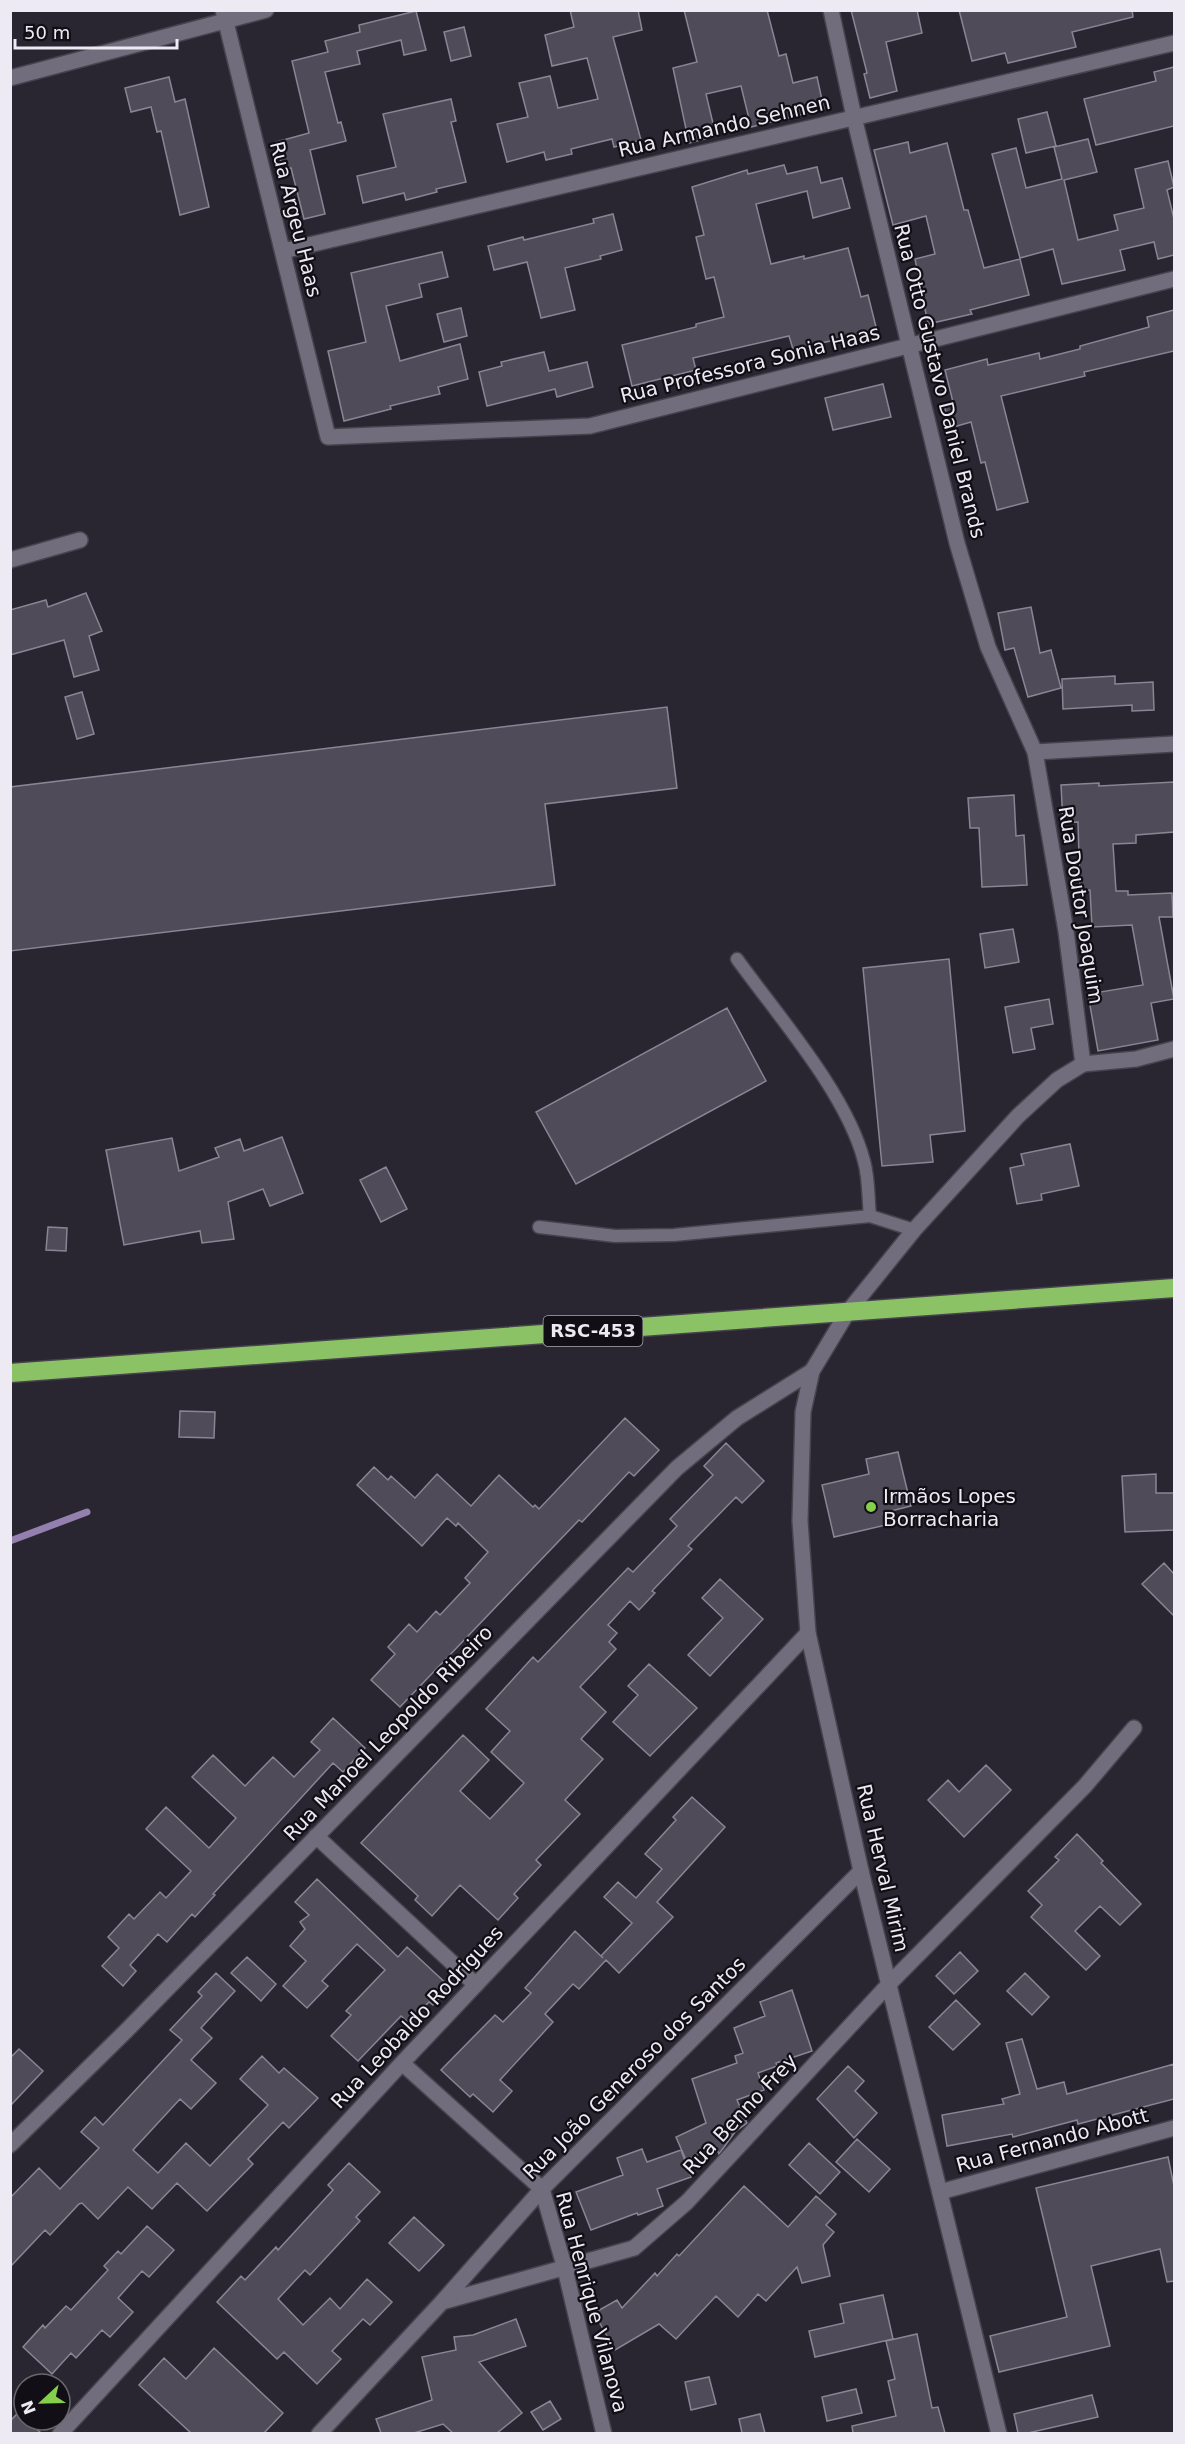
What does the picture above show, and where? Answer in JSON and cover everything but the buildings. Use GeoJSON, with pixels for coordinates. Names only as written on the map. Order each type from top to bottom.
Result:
{"type":"FeatureCollection","features":[{"type":"Feature","properties":{"kind":"highway","name":"RSC-453"},"geometry":{"type":"LineString","coordinates":[[10,1373],[1174,1288]]}},
{"type":"Feature","properties":{"kind":"street"},"geometry":{"type":"LineString","coordinates":[[10,78],[224,15],[266,10]]}},
{"type":"Feature","properties":{"kind":"street","name":"Rua Otto Gustavo Daniel Brands"},"geometry":{"type":"LineString","coordinates":[[831,10],[854,117],[911,345],[957,543],[988,647],[1035,752]]}},
{"type":"Feature","properties":{"kind":"street","name":"Rua Argeu Haas"},"geometry":{"type":"LineString","coordinates":[[224,15],[328,437]]}},
{"type":"Feature","properties":{"kind":"street","name":"Rua Armando Sehnen"},"geometry":{"type":"LineString","coordinates":[[283,251],[1174,43]]}},
{"type":"Feature","properties":{"kind":"street","name":"Rua Professora Sonia Haas"},"geometry":{"type":"LineString","coordinates":[[328,437],[590,426],[1174,279]]}},
{"type":"Feature","properties":{"kind":"street"},"geometry":{"type":"LineString","coordinates":[[10,561],[80,540]]}},
{"type":"Feature","properties":{"kind":"street"},"geometry":{"type":"LineString","coordinates":[[1035,752],[1174,744]]}},
{"type":"Feature","properties":{"kind":"street","name":"Rua Doutor Joaquim"},"geometry":{"type":"LineString","coordinates":[[1035,752],[1066,931],[1083,1064]]}},
{"type":"Feature","properties":{"kind":"street"},"geometry":{"type":"LineString","coordinates":[[1083,1064],[1136,1059],[1174,1049]]}},
{"type":"Feature","properties":{"kind":"street","name":"Rua Herval Mirim"},"geometry":{"type":"LineString","coordinates":[[999,2433],[861,1871],[808,1633],[800,1510],[803,1412],[812,1371],[847,1313],[914,1230],[1018,1116],[1057,1080],[1083,1064]]}},
{"type":"Feature","properties":{"kind":"street","name":"Rua Manoel Leopoldo Ribeiro"},"geometry":{"type":"LineString","coordinates":[[10,2145],[126,2031],[677,1468],[737,1418],[812,1371]]}},
{"type":"Feature","properties":{"kind":"street","name":"Rua Leobaldo Rodrigues"},"geometry":{"type":"LineString","coordinates":[[60,2433],[402,2063],[808,1633]]}},
{"type":"Feature","properties":{"kind":"street","name":"Rua Benno Frey"},"geometry":{"type":"LineString","coordinates":[[442,2302],[634,2248],[687,2202],[889,1984],[1085,1786],[1134,1728]]}},
{"type":"Feature","properties":{"kind":"street"},"geometry":{"type":"LineString","coordinates":[[316,1836],[476,1985]]}},
{"type":"Feature","properties":{"kind":"street","name":"Rua João Generoso dos Santos"},"geometry":{"type":"LineString","coordinates":[[442,2302],[542,2189],[861,1871]]}},
{"type":"Feature","properties":{"kind":"street","name":"Rua Henrique Vilanova"},"geometry":{"type":"LineString","coordinates":[[402,2063],[542,2189],[565,2269],[604,2433]]}},
{"type":"Feature","properties":{"kind":"street","name":"Rua Fernando Abott"},"geometry":{"type":"LineString","coordinates":[[940,2192],[1174,2128]]}},
{"type":"Feature","properties":{"kind":"street"},"geometry":{"type":"LineString","coordinates":[[326,2430],[442,2302]]}},
{"type":"Feature","properties":{"kind":"lane"},"geometry":{"type":"LineString","coordinates":[[737,959],[847,1114],[865,1161],[870,1216]]}},
{"type":"Feature","properties":{"kind":"lane"},"geometry":{"type":"LineString","coordinates":[[539,1227],[615,1236],[674,1235],[870,1216],[914,1230]]}},
{"type":"Feature","properties":{"kind":"waterway"},"geometry":{"type":"LineString","coordinates":[[10,1541],[87,1512]]}},
{"type":"Feature","properties":{"kind":"place","name":"Irmãos Lopes Borracharia"},"geometry":{"type":"Point","coordinates":[871,1507]}}]}
